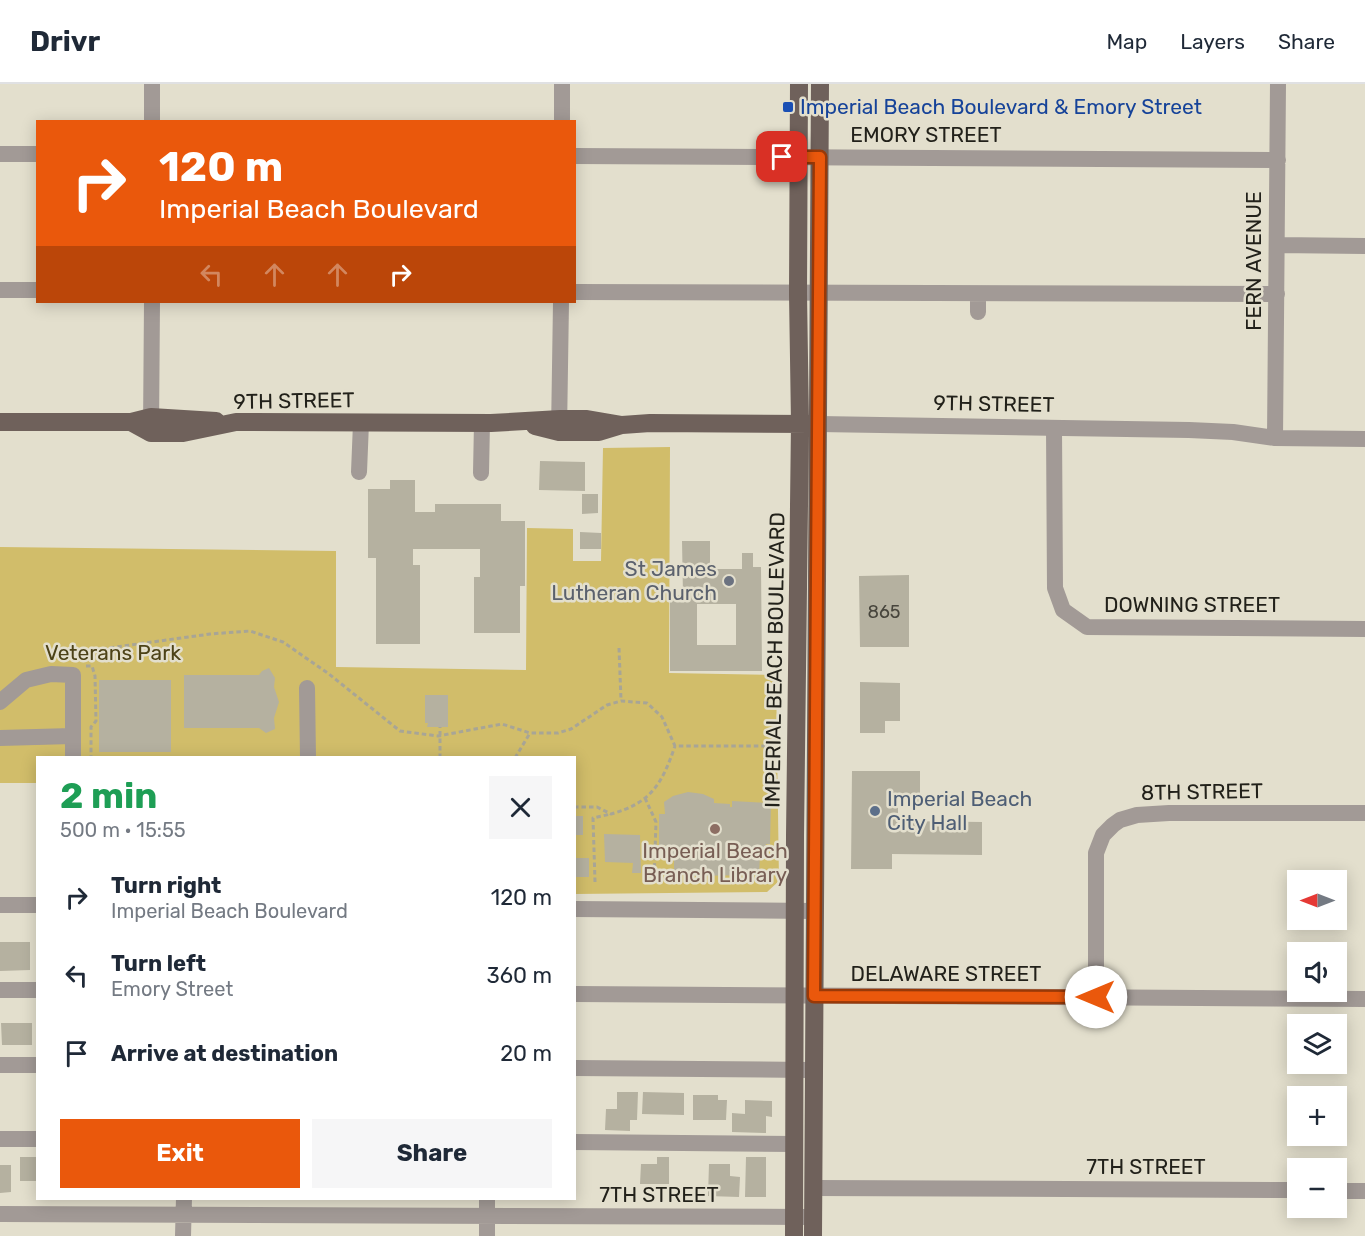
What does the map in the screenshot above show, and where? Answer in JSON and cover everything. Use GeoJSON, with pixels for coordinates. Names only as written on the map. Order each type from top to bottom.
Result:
{"type":"FeatureCollection","features":[{"type":"Feature","properties":{"kind":"main road","name":"IMPERIAL BEACH BOULEVARD"},"geometry":{"type":"LineString","coordinates":[[794,1236],[795,836],[800,423],[799,84]]}},
{"type":"Feature","properties":{"kind":"main road","name":"IMPERIAL BEACH BOULEVARD"},"geometry":{"type":"LineString","coordinates":[[813,1236],[820,84]]}},
{"type":"Feature","properties":{"kind":"main road","name":"9TH STREET"},"geometry":{"type":"LineString","coordinates":[[0,422],[131,422],[183,433],[236,422],[521,422],[599,432],[622,425],[658,423],[819,424]]}},
{"type":"Feature","properties":{"kind":"street"},"geometry":{"type":"LineString","coordinates":[[152,84],[152,120]]}},
{"type":"Feature","properties":{"kind":"street"},"geometry":{"type":"LineString","coordinates":[[562,84],[562,120]]}},
{"type":"Feature","properties":{"kind":"street","name":"FERN AVENUE"},"geometry":{"type":"LineString","coordinates":[[1275,438],[1278,84]]}},
{"type":"Feature","properties":{"kind":"street"},"geometry":{"type":"LineString","coordinates":[[0,154],[36,154]]}},
{"type":"Feature","properties":{"kind":"street","name":"EMORY STREET"},"geometry":{"type":"LineString","coordinates":[[576,156],[1278,160]]}},
{"type":"Feature","properties":{"kind":"street"},"geometry":{"type":"LineString","coordinates":[[1277,245],[1365,246]]}},
{"type":"Feature","properties":{"kind":"street"},"geometry":{"type":"LineString","coordinates":[[0,290],[36,290]]}},
{"type":"Feature","properties":{"kind":"street"},"geometry":{"type":"LineString","coordinates":[[576,292],[1276,294]]}},
{"type":"Feature","properties":{"kind":"street"},"geometry":{"type":"LineString","coordinates":[[978,294],[978,312]]}},
{"type":"Feature","properties":{"kind":"street"},"geometry":{"type":"LineString","coordinates":[[151,425],[152,303]]}},
{"type":"Feature","properties":{"kind":"street"},"geometry":{"type":"LineString","coordinates":[[560,426],[561,303]]}},
{"type":"Feature","properties":{"kind":"street"},"geometry":{"type":"LineString","coordinates":[[359,472],[361,423]]}},
{"type":"Feature","properties":{"kind":"street"},"geometry":{"type":"LineString","coordinates":[[481,473],[482,423]]}},
{"type":"Feature","properties":{"kind":"street","name":"9TH STREET"},"geometry":{"type":"LineString","coordinates":[[819,424],[1189,430],[1233,432],[1275,438],[1365,439]]}},
{"type":"Feature","properties":{"kind":"street","name":"DOWNING STREET"},"geometry":{"type":"LineString","coordinates":[[1054,428],[1055,588],[1062,610],[1087,627],[1365,629]]}},
{"type":"Feature","properties":{"kind":"street"},"geometry":{"type":"LineString","coordinates":[[0,702],[27,680],[51,674],[73,675],[73,756]]}},
{"type":"Feature","properties":{"kind":"street"},"geometry":{"type":"LineString","coordinates":[[307,688],[308,756]]}},
{"type":"Feature","properties":{"kind":"street"},"geometry":{"type":"LineString","coordinates":[[0,738],[72,736]]}},
{"type":"Feature","properties":{"kind":"street","name":"8TH STREET"},"geometry":{"type":"LineString","coordinates":[[1096,997],[1096,853],[1103,835],[1113,825],[1128,817],[1169,813],[1365,813]]}},
{"type":"Feature","properties":{"kind":"street"},"geometry":{"type":"LineString","coordinates":[[0,905],[36,905]]}},
{"type":"Feature","properties":{"kind":"street"},"geometry":{"type":"LineString","coordinates":[[576,909],[815,911]]}},
{"type":"Feature","properties":{"kind":"street"},"geometry":{"type":"LineString","coordinates":[[0,990],[36,990]]}},
{"type":"Feature","properties":{"kind":"street","name":"DELAWARE STREET"},"geometry":{"type":"LineString","coordinates":[[576,994],[1365,999]]}},
{"type":"Feature","properties":{"kind":"street"},"geometry":{"type":"LineString","coordinates":[[0,1065],[36,1065]]}},
{"type":"Feature","properties":{"kind":"street"},"geometry":{"type":"LineString","coordinates":[[576,1068],[814,1070]]}},
{"type":"Feature","properties":{"kind":"street"},"geometry":{"type":"LineString","coordinates":[[0,1139],[36,1139]]}},
{"type":"Feature","properties":{"kind":"street"},"geometry":{"type":"LineString","coordinates":[[576,1142],[794,1144]]}},
{"type":"Feature","properties":{"kind":"street","name":"7TH STREET"},"geometry":{"type":"LineString","coordinates":[[814,1188],[1287,1190]]}},
{"type":"Feature","properties":{"kind":"street"},"geometry":{"type":"LineString","coordinates":[[1347,1191],[1365,1191]]}},
{"type":"Feature","properties":{"kind":"street"},"geometry":{"type":"LineString","coordinates":[[183,1236],[184,1200]]}},
{"type":"Feature","properties":{"kind":"street"},"geometry":{"type":"LineString","coordinates":[[487,1200],[487,1236]]}},
{"type":"Feature","properties":{"kind":"street","name":"7TH STREET"},"geometry":{"type":"LineString","coordinates":[[0,1214],[813,1217]]}},
{"type":"Feature","properties":{"kind":"path"},"geometry":{"type":"LineString","coordinates":[[47,660],[58,655],[210,634],[250,631],[283,642],[329,674],[400,731],[440,735],[502,724],[530,733],[558,733],[607,705],[621,701],[647,703],[662,717],[675,746],[667,770],[650,795],[632,808],[593,818],[595,882]]}},
{"type":"Feature","properties":{"kind":"path"},"geometry":{"type":"LineString","coordinates":[[619,648],[621,701]]}},
{"type":"Feature","properties":{"kind":"path"},"geometry":{"type":"LineString","coordinates":[[91,756],[91,727],[96,721],[95,676],[92,666]]}},
{"type":"Feature","properties":{"kind":"path"},"geometry":{"type":"LineString","coordinates":[[440,727],[440,756]]}},
{"type":"Feature","properties":{"kind":"path"},"geometry":{"type":"LineString","coordinates":[[516,756],[530,733]]}},
{"type":"Feature","properties":{"kind":"path"},"geometry":{"type":"LineString","coordinates":[[675,746],[781,746]]}},
{"type":"Feature","properties":{"kind":"path"},"geometry":{"type":"LineString","coordinates":[[645,798],[656,822],[654,880]]}},
{"type":"Feature","properties":{"kind":"path"},"geometry":{"type":"LineString","coordinates":[[576,807],[597,807],[611,813]]}},
{"type":"Feature","properties":{"kind":"green space","name":"Veterans Park"},"geometry":{"type":"Polygon","coordinates":[[[670,447],[669,673],[776,675],[779,881],[767,892],[576,894],[576,756],[36,756],[36,783],[0,783],[0,547],[336,551],[336,667],[526,670],[527,528],[573,529],[573,561],[601,561],[603,448],[670,447]]]}},
{"type":"Feature","properties":{"kind":"building"},"geometry":{"type":"Polygon","coordinates":[[[540,461],[585,462],[585,491],[539,490],[540,461]]]}},
{"type":"Feature","properties":{"kind":"building"},"geometry":{"type":"Polygon","coordinates":[[[390,480],[415,480],[415,512],[435,512],[435,504],[501,504],[501,521],[525,521],[525,586],[520,586],[520,633],[474,633],[474,577],[480,577],[480,549],[413,549],[413,565],[420,565],[420,644],[376,644],[376,558],[368,558],[368,489],[390,489],[390,480]]]}},
{"type":"Feature","properties":{"kind":"building"},"geometry":{"type":"Polygon","coordinates":[[[582,494],[598,494],[598,513],[582,514],[582,494]]]}},
{"type":"Feature","properties":{"kind":"building"},"geometry":{"type":"Polygon","coordinates":[[[580,532],[601,533],[601,549],[580,549],[580,532]]]}},
{"type":"Feature","properties":{"kind":"building"},"geometry":{"type":"Polygon","coordinates":[[[682,541],[710,541],[710,569],[742,569],[742,553],[753,553],[753,567],[761,567],[762,671],[670,671],[670,595],[683,595],[682,541]],[[697,604],[697,645],[736,645],[736,604],[697,604]]]}},
{"type":"Feature","properties":{"kind":"building"},"geometry":{"type":"Polygon","coordinates":[[[909,575],[909,647],[860,647],[859,576],[909,575]]]}},
{"type":"Feature","properties":{"kind":"building"},"geometry":{"type":"Polygon","coordinates":[[[269,668],[275,678],[274,687],[279,702],[274,718],[275,729],[266,733],[259,728],[184,728],[184,675],[259,675],[269,668]]]}},
{"type":"Feature","properties":{"kind":"building"},"geometry":{"type":"Polygon","coordinates":[[[99,680],[171,680],[171,752],[99,752],[99,680]]]}},
{"type":"Feature","properties":{"kind":"building"},"geometry":{"type":"Polygon","coordinates":[[[860,682],[900,683],[900,721],[885,721],[885,733],[860,733],[860,682]]]}},
{"type":"Feature","properties":{"kind":"building"},"geometry":{"type":"Polygon","coordinates":[[[425,695],[448,695],[448,727],[427,727],[425,695]]]}},
{"type":"Feature","properties":{"kind":"building","name":"Imperial Beach City Hall"},"geometry":{"type":"Polygon","coordinates":[[[852,771],[920,771],[920,802],[898,801],[898,821],[982,822],[982,855],[892,854],[892,869],[851,869],[852,771]]]}},
{"type":"Feature","properties":{"kind":"building","name":"Imperial Beach Branch Library"},"geometry":{"type":"Polygon","coordinates":[[[688,792],[703,794],[714,799],[714,803],[730,804],[730,807],[732,807],[732,801],[771,803],[770,844],[766,844],[765,855],[760,856],[759,875],[690,876],[690,873],[674,874],[674,858],[665,858],[665,845],[659,845],[659,814],[665,814],[664,802],[673,796],[688,792]]]}},
{"type":"Feature","properties":{"kind":"building"},"geometry":{"type":"Polygon","coordinates":[[[576,816],[583,816],[583,835],[576,835],[576,816]]]}},
{"type":"Feature","properties":{"kind":"building"},"geometry":{"type":"Polygon","coordinates":[[[604,834],[640,835],[641,873],[632,873],[633,863],[605,862],[604,834]]]}},
{"type":"Feature","properties":{"kind":"building"},"geometry":{"type":"Polygon","coordinates":[[[576,858],[589,858],[589,877],[576,877],[576,858]]]}},
{"type":"Feature","properties":{"kind":"building"},"geometry":{"type":"Polygon","coordinates":[[[0,942],[30,942],[30,970],[0,971],[0,942]]]}},
{"type":"Feature","properties":{"kind":"building"},"geometry":{"type":"Polygon","coordinates":[[[1,1023],[32,1023],[32,1045],[2,1045],[1,1023]]]}},
{"type":"Feature","properties":{"kind":"building"},"geometry":{"type":"Polygon","coordinates":[[[617,1092],[638,1092],[637,1120],[630,1120],[630,1131],[605,1130],[606,1109],[617,1109],[617,1092]]]}},
{"type":"Feature","properties":{"kind":"building"},"geometry":{"type":"Polygon","coordinates":[[[643,1092],[684,1093],[684,1115],[642,1114],[643,1092]]]}},
{"type":"Feature","properties":{"kind":"building"},"geometry":{"type":"Polygon","coordinates":[[[693,1095],[718,1095],[718,1100],[727,1100],[726,1120],[693,1120],[693,1095]]]}},
{"type":"Feature","properties":{"kind":"building"},"geometry":{"type":"Polygon","coordinates":[[[745,1100],[772,1101],[772,1117],[766,1116],[766,1133],[732,1132],[732,1113],[745,1114],[745,1100]]]}},
{"type":"Feature","properties":{"kind":"building"},"geometry":{"type":"Polygon","coordinates":[[[20,1157],[36,1157],[36,1181],[20,1181],[20,1157]]]}},
{"type":"Feature","properties":{"kind":"building"},"geometry":{"type":"Polygon","coordinates":[[[657,1157],[669,1157],[669,1184],[640,1184],[641,1164],[657,1164],[657,1157]]]}},
{"type":"Feature","properties":{"kind":"building"},"geometry":{"type":"Polygon","coordinates":[[[746,1157],[766,1157],[766,1197],[745,1197],[746,1157]]]}},
{"type":"Feature","properties":{"kind":"building"},"geometry":{"type":"Polygon","coordinates":[[[709,1164],[730,1164],[730,1176],[740,1177],[739,1197],[708,1196],[709,1164]]]}},
{"type":"Feature","properties":{"kind":"building"},"geometry":{"type":"Polygon","coordinates":[[[0,1165],[11,1165],[11,1192],[0,1193],[0,1165]]]}},
{"type":"Feature","properties":{"kind":"place","name":"Imperial Beach Boulevard & Emory Street"},"geometry":{"type":"Point","coordinates":[788,107]}},
{"type":"Feature","properties":{"kind":"place","name":"St James Lutheran Church"},"geometry":{"type":"Point","coordinates":[729,581]}},
{"type":"Feature","properties":{"kind":"place","name":"Imperial Beach City Hall"},"geometry":{"type":"Point","coordinates":[875,811]}},
{"type":"Feature","properties":{"kind":"place","name":"Imperial Beach Branch Library"},"geometry":{"type":"Point","coordinates":[715,829]}},
{"type":"Feature","properties":{"kind":"route"},"geometry":{"type":"LineString","coordinates":[[782,157],[820,157],[814,996],[1096,997]]}}]}
